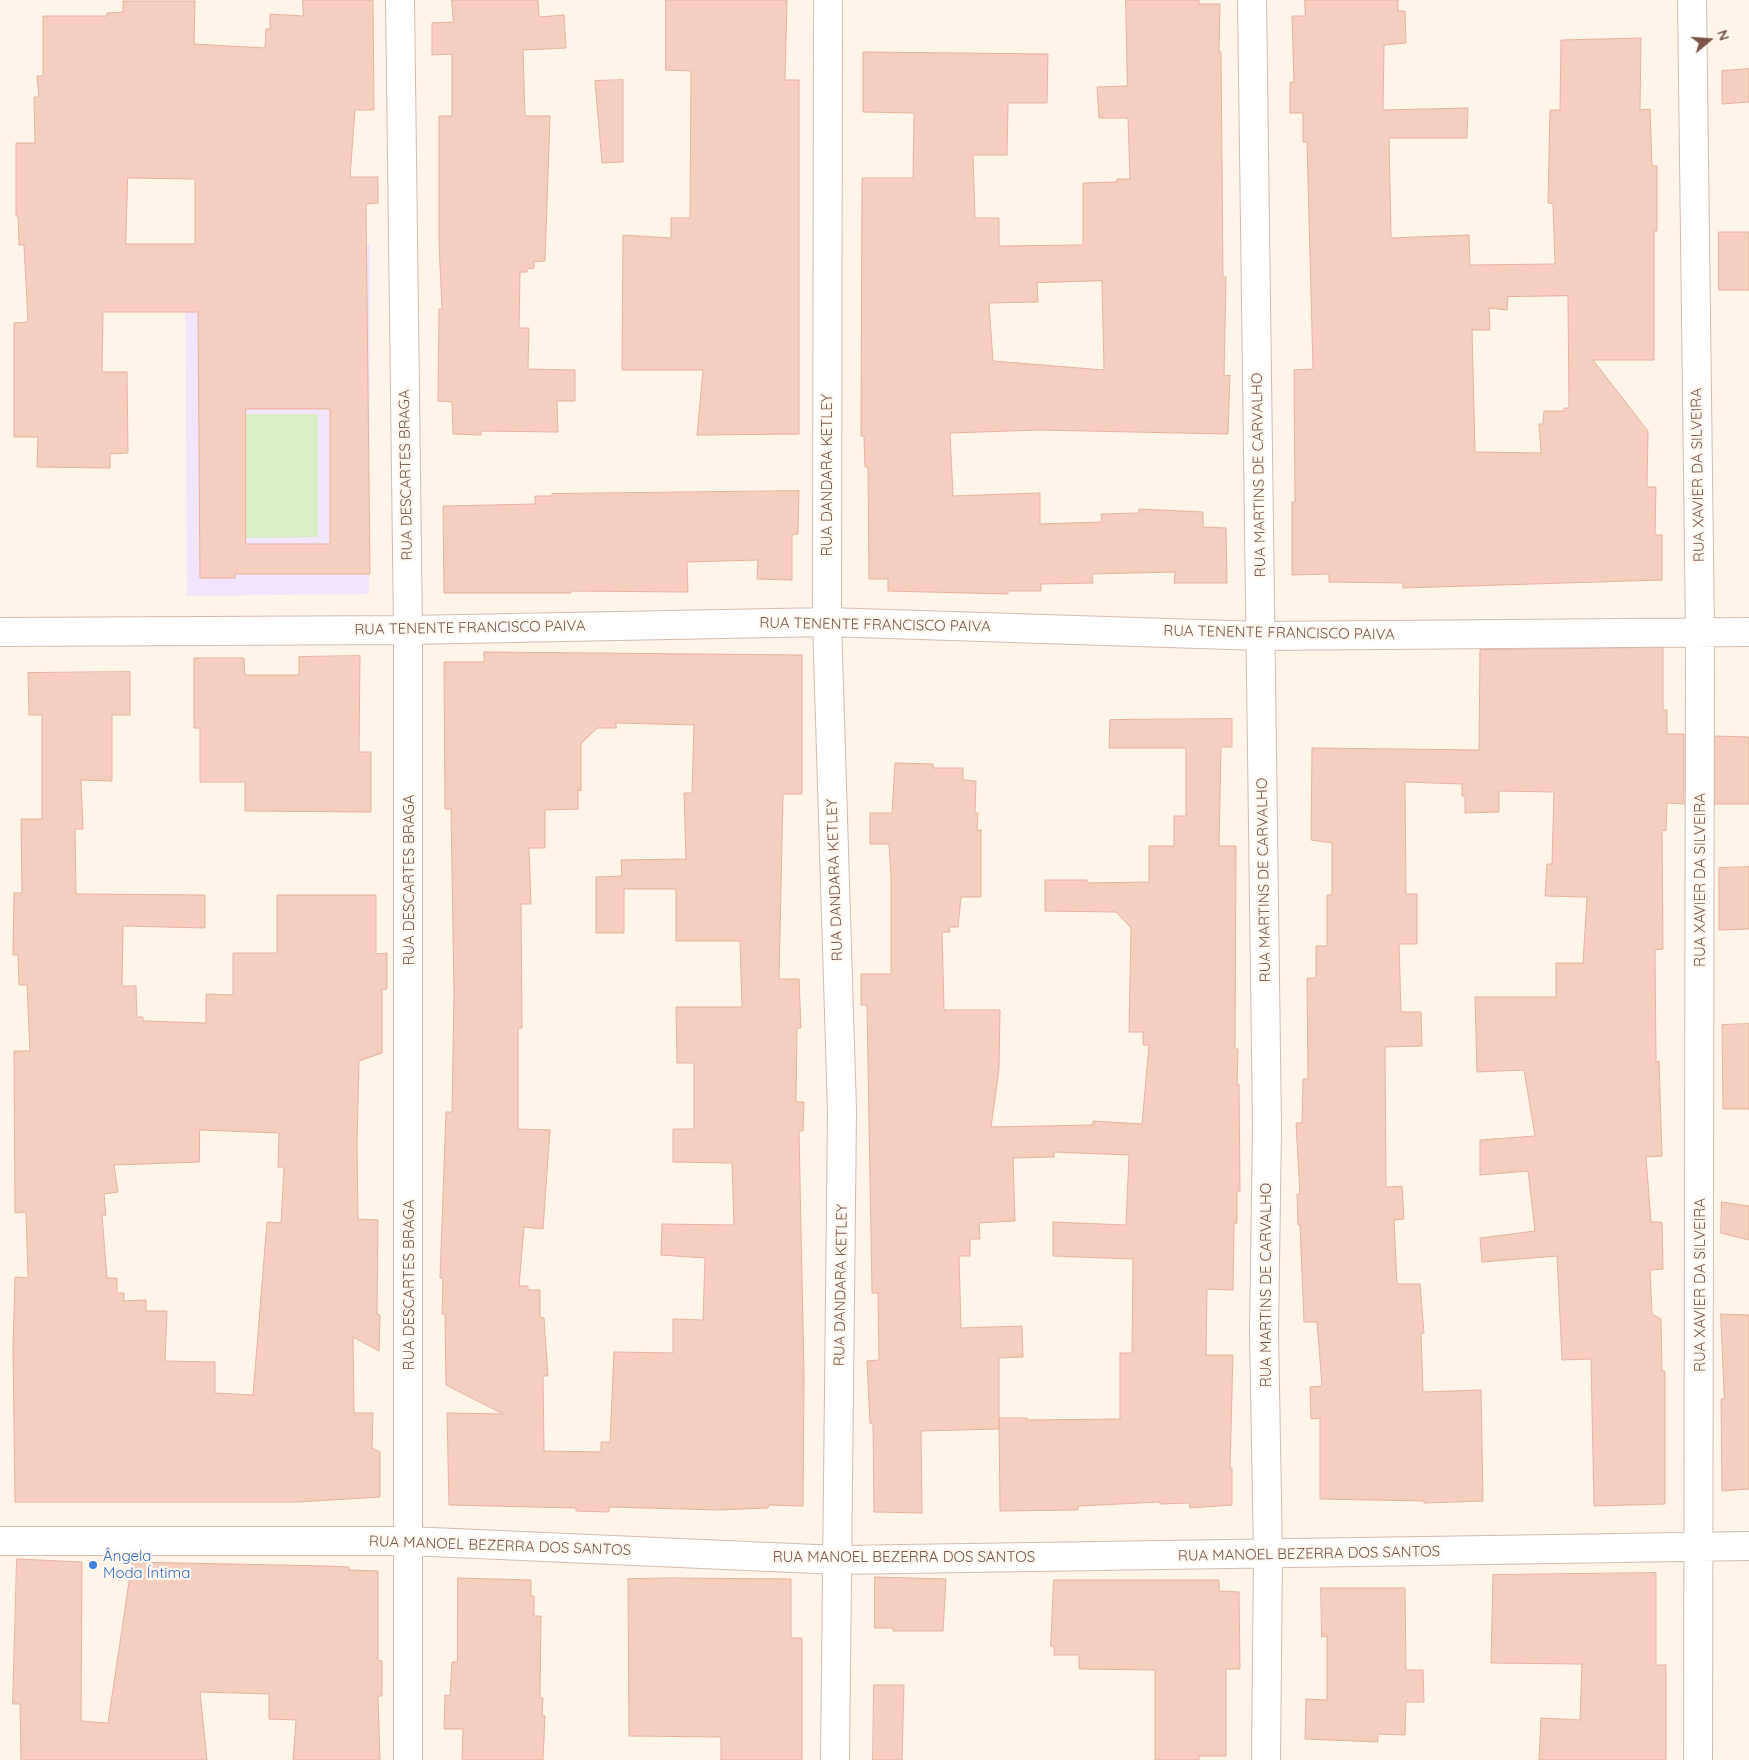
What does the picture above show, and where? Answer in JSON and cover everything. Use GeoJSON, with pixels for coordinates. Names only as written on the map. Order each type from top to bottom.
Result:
{"type":"FeatureCollection","features":[{"type":"Feature","properties":{"kind":"street","name":"RUA DESCARTES BRAGA"},"geometry":{"type":"LineString","coordinates":[[400,0],[408,630],[410,1541],[408,1760]]}},
{"type":"Feature","properties":{"kind":"street","name":"RUA DANDARA KETLEY"},"geometry":{"type":"LineString","coordinates":[[828,0],[827,622],[842,1111],[835,1760]]}},
{"type":"Feature","properties":{"kind":"street","name":"RUA MARTINS DE CARVALHO"},"geometry":{"type":"LineString","coordinates":[[1252,0],[1267,1127],[1264,1332],[1268,1555],[1266,1760]]}},
{"type":"Feature","properties":{"kind":"street","name":"RUA XAVIER DA SILVEIRA"},"geometry":{"type":"LineString","coordinates":[[1692,0],[1700,632],[1700,1548],[1698,1760]]}},
{"type":"Feature","properties":{"kind":"street","name":"RUA TENENTE FRANCISCO PAIVA"},"geometry":{"type":"LineString","coordinates":[[0,632],[408,630],[827,622],[1261,636],[1749,632]]}},
{"type":"Feature","properties":{"kind":"street","name":"RUA MANOEL BEZERRA DOS SANTOS"},"geometry":{"type":"LineString","coordinates":[[0,1541],[410,1541],[838,1560],[1268,1555],[1749,1546]]}},
{"type":"Feature","properties":{"kind":"shaded area"},"geometry":{"type":"Polygon","coordinates":[[[185,244],[370,245],[369,594],[187,596],[185,244]]]}},
{"type":"Feature","properties":{"kind":"green space"},"geometry":{"type":"Polygon","coordinates":[[[246,414],[318,414],[318,537],[246,538],[246,414]]]}},
{"type":"Feature","properties":{"kind":"building"},"geometry":{"type":"Polygon","coordinates":[[[303,0],[373,0],[374,110],[355,110],[350,177],[378,177],[378,203],[366,204],[370,574],[235,574],[235,578],[200,578],[198,312],[103,312],[102,372],[127,372],[128,453],[110,454],[110,468],[37,467],[38,437],[14,437],[14,323],[28,322],[24,245],[19,245],[18,216],[16,216],[16,143],[35,143],[34,97],[39,97],[37,76],[43,76],[43,16],[107,16],[107,13],[123,12],[123,1],[195,1],[194,44],[265,48],[266,29],[270,29],[270,14],[303,16],[303,0]],[[128,178],[126,244],[195,244],[195,179],[128,178]],[[246,409],[246,544],[330,544],[330,409],[246,409]]]}},
{"type":"Feature","properties":{"kind":"building"},"geometry":{"type":"Polygon","coordinates":[[[452,0],[538,0],[539,17],[564,15],[566,48],[523,50],[525,116],[550,116],[545,261],[534,262],[534,268],[527,269],[527,272],[520,272],[519,328],[529,328],[528,369],[575,370],[575,401],[557,401],[558,432],[481,431],[481,435],[453,434],[452,402],[438,401],[439,309],[442,309],[439,244],[439,116],[452,116],[452,54],[432,55],[432,23],[453,22],[452,0]]]}},
{"type":"Feature","properties":{"kind":"building"},"geometry":{"type":"Polygon","coordinates":[[[666,0],[787,0],[785,80],[799,80],[799,434],[697,435],[703,370],[622,370],[623,235],[671,238],[671,218],[690,218],[691,71],[666,70],[666,0]]]}},
{"type":"Feature","properties":{"kind":"building"},"geometry":{"type":"Polygon","coordinates":[[[1126,0],[1199,0],[1199,4],[1220,4],[1219,52],[1221,52],[1223,277],[1226,277],[1224,376],[1230,375],[1228,434],[1039,430],[950,433],[953,496],[1040,493],[1040,524],[1102,522],[1101,514],[1139,513],[1139,509],[1203,512],[1203,527],[1226,528],[1227,583],[1174,583],[1175,572],[1092,574],[1093,583],[1041,584],[1041,591],[1008,591],[1008,594],[888,591],[888,579],[869,579],[868,467],[865,467],[864,436],[861,436],[862,178],[913,178],[914,113],[863,112],[863,52],[1048,54],[1047,103],[1008,103],[1007,155],[973,155],[975,218],[999,218],[999,246],[1083,245],[1083,183],[1117,182],[1117,179],[1130,179],[1128,118],[1099,118],[1097,87],[1127,86],[1126,0]],[[1102,281],[1037,283],[1038,302],[989,303],[993,361],[1104,370],[1102,281]]]}},
{"type":"Feature","properties":{"kind":"building"},"geometry":{"type":"Polygon","coordinates":[[[1305,0],[1398,0],[1398,11],[1405,11],[1406,43],[1384,45],[1383,110],[1468,108],[1467,138],[1389,138],[1391,238],[1469,235],[1470,265],[1555,264],[1553,204],[1548,203],[1550,110],[1560,110],[1561,40],[1641,38],[1640,110],[1650,109],[1652,166],[1657,166],[1657,231],[1654,231],[1654,360],[1593,360],[1648,431],[1647,487],[1656,487],[1655,535],[1662,535],[1662,580],[1403,588],[1403,583],[1329,582],[1329,574],[1292,575],[1292,502],[1295,502],[1294,370],[1313,369],[1307,142],[1303,142],[1303,113],[1290,113],[1290,82],[1294,82],[1292,16],[1305,16],[1305,0]],[[1568,296],[1508,297],[1507,310],[1489,308],[1490,330],[1472,330],[1475,452],[1541,453],[1539,424],[1543,424],[1544,411],[1564,411],[1564,408],[1569,408],[1568,296]]]}},
{"type":"Feature","properties":{"kind":"building"},"geometry":{"type":"Polygon","coordinates":[[[1749,69],[1749,102],[1722,104],[1722,71],[1749,69]]]}},
{"type":"Feature","properties":{"kind":"building"},"geometry":{"type":"Polygon","coordinates":[[[623,80],[623,162],[602,163],[595,81],[623,80]]]}},
{"type":"Feature","properties":{"kind":"building"},"geometry":{"type":"Polygon","coordinates":[[[1719,232],[1749,232],[1749,290],[1719,290],[1719,232]]]}},
{"type":"Feature","properties":{"kind":"building"},"geometry":{"type":"Polygon","coordinates":[[[799,491],[798,534],[792,535],[792,580],[757,579],[758,560],[687,562],[688,592],[444,593],[443,506],[535,504],[535,496],[552,496],[552,494],[799,491]]]}},
{"type":"Feature","properties":{"kind":"building"},"geometry":{"type":"Polygon","coordinates":[[[1663,648],[1663,710],[1667,710],[1667,734],[1684,734],[1684,804],[1667,803],[1666,831],[1662,830],[1663,949],[1655,950],[1656,1062],[1659,1061],[1662,1156],[1646,1157],[1651,1222],[1662,1222],[1663,1269],[1650,1270],[1652,1314],[1661,1319],[1662,1371],[1665,1371],[1665,1504],[1594,1506],[1591,1359],[1562,1360],[1557,1256],[1482,1262],[1480,1238],[1535,1231],[1528,1171],[1480,1175],[1480,1140],[1535,1136],[1524,1070],[1477,1072],[1475,997],[1556,997],[1556,963],[1583,963],[1587,897],[1545,896],[1547,864],[1552,864],[1554,792],[1499,791],[1499,812],[1465,813],[1465,796],[1462,796],[1462,784],[1405,782],[1406,894],[1417,894],[1417,944],[1399,944],[1401,1012],[1421,1012],[1422,1046],[1385,1047],[1386,1187],[1402,1186],[1404,1219],[1394,1220],[1397,1284],[1420,1284],[1424,1333],[1421,1333],[1423,1392],[1481,1390],[1483,1501],[1424,1503],[1424,1501],[1320,1499],[1320,1418],[1311,1419],[1310,1387],[1322,1386],[1317,1322],[1304,1322],[1300,1225],[1298,1225],[1297,1194],[1300,1194],[1296,1123],[1302,1123],[1303,1079],[1308,1079],[1307,978],[1316,978],[1316,946],[1327,946],[1327,895],[1332,895],[1332,843],[1311,840],[1312,748],[1479,750],[1480,650],[1663,648]]]}},
{"type":"Feature","properties":{"kind":"building"},"geometry":{"type":"Polygon","coordinates":[[[484,652],[802,655],[802,794],[783,794],[779,979],[799,979],[801,1028],[797,1028],[796,1102],[804,1102],[803,1131],[799,1131],[804,1375],[803,1506],[769,1505],[768,1508],[718,1510],[609,1507],[609,1512],[576,1511],[576,1508],[449,1505],[447,1413],[503,1414],[446,1385],[445,1314],[442,1314],[443,1278],[440,1278],[446,1112],[452,1112],[454,994],[451,809],[445,809],[444,662],[484,662],[484,652]],[[616,723],[616,728],[597,728],[581,744],[581,791],[578,790],[578,809],[545,810],[545,848],[529,848],[531,904],[521,904],[522,1028],[518,1028],[518,1129],[550,1130],[543,1229],[524,1227],[519,1286],[528,1286],[528,1290],[540,1290],[540,1317],[544,1318],[548,1376],[543,1376],[544,1451],[601,1452],[601,1442],[610,1442],[614,1352],[673,1353],[673,1319],[703,1320],[705,1258],[661,1255],[662,1224],[734,1225],[732,1163],[673,1162],[673,1129],[694,1129],[694,1063],[677,1063],[676,1007],[742,1007],[740,941],[676,941],[676,889],[624,889],[624,933],[596,933],[596,877],[622,876],[621,860],[686,859],[684,793],[692,793],[694,725],[616,723]]]}},
{"type":"Feature","properties":{"kind":"building"},"geometry":{"type":"Polygon","coordinates":[[[360,656],[359,752],[371,752],[371,812],[245,811],[245,782],[200,782],[200,728],[194,728],[194,658],[244,658],[245,675],[299,675],[299,657],[360,656]]]}},
{"type":"Feature","properties":{"kind":"building"},"geometry":{"type":"Polygon","coordinates":[[[130,672],[130,715],[112,715],[112,781],[81,780],[83,829],[75,829],[76,894],[205,895],[205,928],[123,926],[122,986],[136,986],[137,1017],[143,1017],[143,1021],[206,1023],[206,994],[233,995],[233,953],[277,953],[277,895],[376,895],[376,954],[387,953],[387,989],[382,990],[382,1053],[359,1061],[357,1145],[358,1219],[378,1220],[377,1314],[380,1315],[379,1351],[353,1337],[354,1413],[373,1413],[372,1448],[380,1452],[380,1497],[297,1502],[15,1502],[13,1346],[15,1277],[28,1278],[26,1212],[15,1213],[14,1051],[30,1051],[27,985],[19,985],[18,955],[13,955],[14,893],[22,893],[21,819],[42,819],[42,715],[29,715],[28,673],[130,672]],[[200,1130],[199,1162],[114,1165],[118,1192],[104,1194],[106,1215],[102,1215],[107,1278],[117,1278],[117,1293],[124,1293],[124,1301],[146,1300],[146,1311],[167,1311],[165,1361],[215,1362],[215,1393],[253,1395],[267,1222],[281,1223],[284,1167],[278,1167],[279,1133],[200,1130]]]}},
{"type":"Feature","properties":{"kind":"building"},"geometry":{"type":"Polygon","coordinates":[[[1232,719],[1232,747],[1221,747],[1219,846],[1236,846],[1235,1049],[1238,1049],[1237,1085],[1239,1084],[1240,1191],[1237,1191],[1237,1223],[1234,1224],[1233,1290],[1207,1289],[1206,1355],[1233,1355],[1230,1468],[1232,1468],[1232,1505],[1190,1508],[1189,1503],[1160,1504],[1160,1502],[1078,1506],[1078,1510],[1000,1511],[999,1418],[999,1429],[921,1431],[922,1513],[874,1512],[873,1424],[870,1423],[867,1361],[879,1360],[878,1293],[872,1293],[867,1005],[861,1005],[861,974],[891,974],[891,877],[889,844],[870,844],[870,813],[892,813],[895,763],[933,764],[933,768],[963,768],[963,780],[976,781],[975,813],[978,813],[977,830],[981,830],[981,897],[961,897],[958,927],[949,927],[950,932],[942,932],[944,1010],[1000,1010],[999,1069],[991,1127],[1093,1125],[1093,1121],[1142,1124],[1149,1045],[1143,1045],[1143,1032],[1129,1032],[1131,928],[1116,912],[1045,911],[1045,880],[1087,880],[1087,883],[1149,882],[1149,846],[1174,846],[1174,816],[1186,816],[1186,748],[1109,748],[1110,720],[1232,719]],[[1054,1152],[1054,1157],[1013,1158],[1015,1221],[979,1223],[980,1239],[970,1239],[970,1256],[959,1256],[961,1328],[1022,1326],[1023,1357],[999,1358],[999,1418],[1027,1418],[1027,1420],[1120,1419],[1120,1353],[1132,1353],[1133,1259],[1053,1256],[1053,1222],[1126,1225],[1129,1155],[1054,1152]]]}},
{"type":"Feature","properties":{"kind":"building"},"geometry":{"type":"Polygon","coordinates":[[[1715,736],[1749,737],[1749,804],[1715,804],[1715,736]]]}},
{"type":"Feature","properties":{"kind":"building"},"geometry":{"type":"Polygon","coordinates":[[[1749,867],[1749,929],[1719,930],[1719,868],[1749,867]]]}},
{"type":"Feature","properties":{"kind":"building"},"geometry":{"type":"Polygon","coordinates":[[[1749,1024],[1749,1109],[1723,1109],[1722,1025],[1749,1024]]]}},
{"type":"Feature","properties":{"kind":"building"},"geometry":{"type":"Polygon","coordinates":[[[1722,1202],[1749,1206],[1749,1240],[1721,1233],[1722,1202]]]}},
{"type":"Feature","properties":{"kind":"building"},"geometry":{"type":"Polygon","coordinates":[[[1721,1314],[1749,1315],[1749,1489],[1722,1491],[1721,1399],[1724,1399],[1721,1314]]]}},
{"type":"Feature","properties":{"kind":"building"},"geometry":{"type":"Polygon","coordinates":[[[17,1559],[82,1562],[81,1721],[108,1723],[132,1562],[326,1566],[349,1567],[349,1570],[378,1571],[378,1660],[382,1661],[382,1696],[378,1696],[380,1760],[293,1760],[296,1720],[269,1719],[269,1694],[200,1692],[207,1760],[21,1760],[20,1704],[13,1704],[17,1559]]]}},
{"type":"Feature","properties":{"kind":"building"},"geometry":{"type":"Polygon","coordinates":[[[1656,1573],[1656,1665],[1666,1665],[1666,1760],[1539,1760],[1541,1718],[1580,1720],[1582,1664],[1491,1663],[1493,1575],[1656,1573]]]}},
{"type":"Feature","properties":{"kind":"building"},"geometry":{"type":"Polygon","coordinates":[[[875,1577],[946,1579],[943,1631],[893,1631],[893,1628],[875,1628],[875,1577]]]}},
{"type":"Feature","properties":{"kind":"building"},"geometry":{"type":"Polygon","coordinates":[[[458,1578],[531,1580],[531,1596],[534,1596],[534,1616],[541,1616],[540,1698],[543,1698],[542,1715],[545,1716],[543,1760],[462,1760],[463,1729],[444,1729],[445,1695],[450,1696],[452,1662],[457,1662],[458,1578]]]}},
{"type":"Feature","properties":{"kind":"building"},"geometry":{"type":"Polygon","coordinates":[[[628,1579],[791,1579],[791,1638],[802,1638],[802,1760],[721,1760],[721,1737],[629,1736],[628,1579]]]}},
{"type":"Feature","properties":{"kind":"building"},"geometry":{"type":"Polygon","coordinates":[[[1054,1580],[1219,1580],[1219,1591],[1239,1592],[1240,1669],[1226,1669],[1226,1756],[1199,1756],[1199,1760],[1155,1760],[1155,1670],[1079,1669],[1079,1655],[1054,1655],[1054,1646],[1051,1646],[1054,1580]]]}},
{"type":"Feature","properties":{"kind":"building"},"geometry":{"type":"Polygon","coordinates":[[[1321,1588],[1405,1588],[1406,1670],[1423,1670],[1424,1702],[1406,1702],[1405,1735],[1378,1734],[1378,1742],[1305,1739],[1306,1699],[1327,1700],[1327,1636],[1322,1637],[1321,1588]]]}},
{"type":"Feature","properties":{"kind":"building"},"geometry":{"type":"Polygon","coordinates":[[[874,1685],[904,1685],[902,1760],[873,1760],[874,1685]]]}},
{"type":"Feature","properties":{"kind":"place","name":"Ângela Moda Íntima"},"geometry":{"type":"Point","coordinates":[93,1565]}}]}
